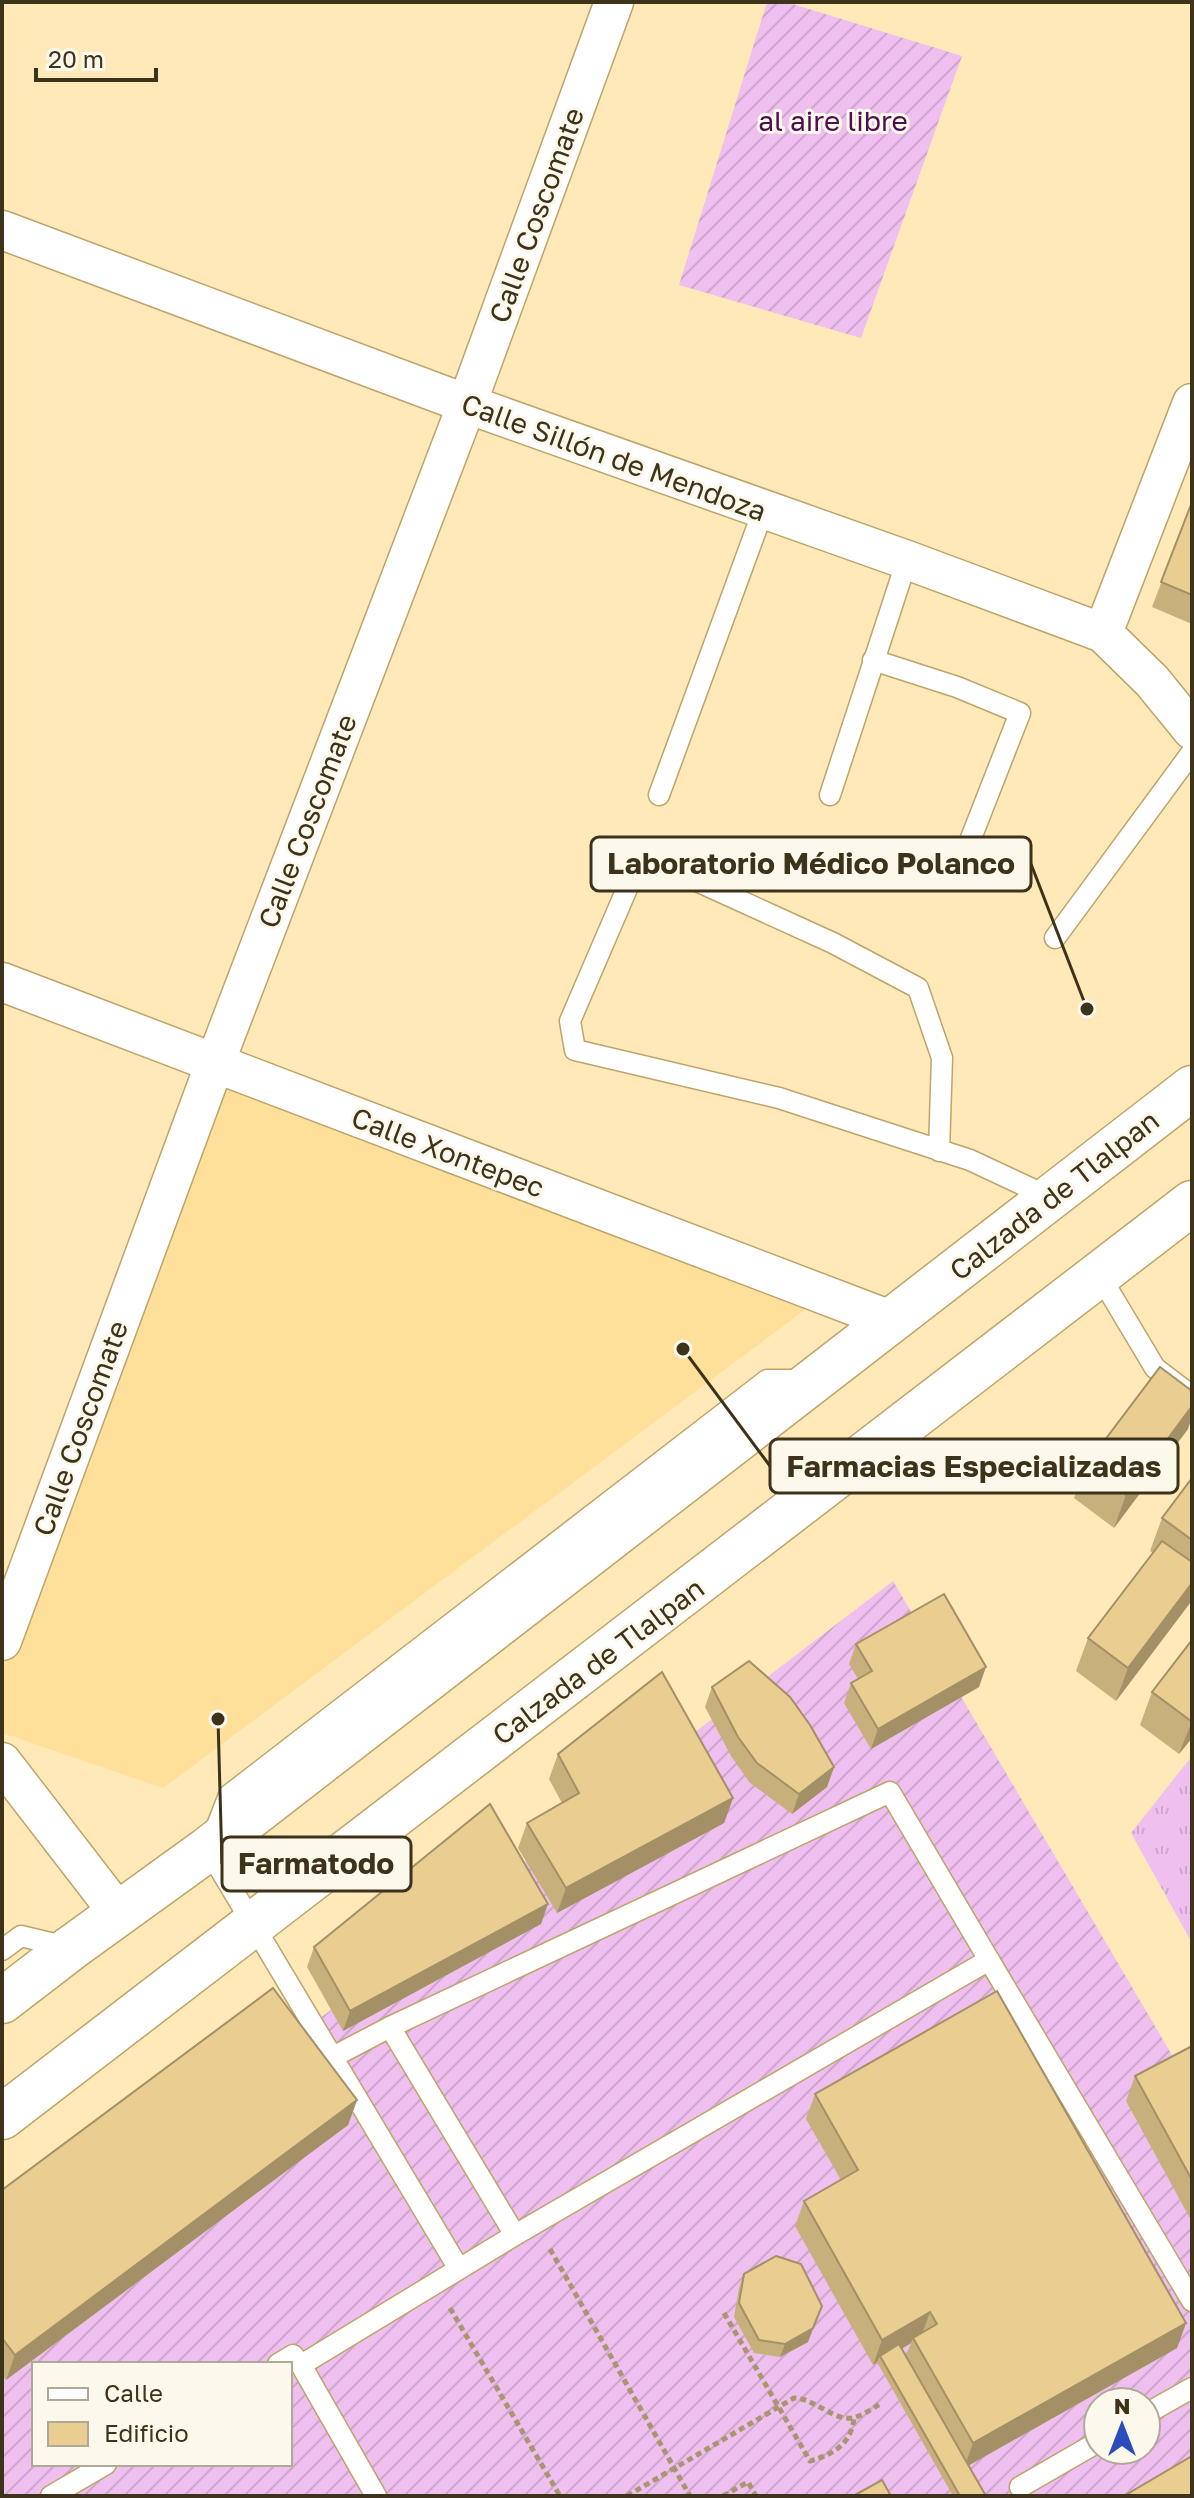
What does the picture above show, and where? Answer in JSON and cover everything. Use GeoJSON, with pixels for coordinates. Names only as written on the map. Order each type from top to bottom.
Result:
{"type":"FeatureCollection","features":[{"type":"Feature","properties":{"kind":"main road","name":"Calzada de Tlalpan"},"geometry":{"type":"LineString","coordinates":[[2,2001],[208,1849],[1192,1088]]}},
{"type":"Feature","properties":{"kind":"main road","name":"Calzada de Tlalpan"},"geometry":{"type":"LineString","coordinates":[[2,2117],[1192,1203]]}},
{"type":"Feature","properties":{"kind":"street","name":"Calle Coscomate"},"geometry":{"type":"LineString","coordinates":[[2,1641],[215,1063],[467,404],[614,2]]}},
{"type":"Feature","properties":{"kind":"street","name":"Calle Sillón de Mendoza"},"geometry":{"type":"LineString","coordinates":[[2,230],[467,404],[1103,633],[1152,681],[1192,730]]}},
{"type":"Feature","properties":{"kind":"street"},"geometry":{"type":"LineString","coordinates":[[1103,633],[1192,403]]}},
{"type":"Feature","properties":{"kind":"street","name":"Calle Xontepec"},"geometry":{"type":"LineString","coordinates":[[2,982],[893,1321]]}},
{"type":"Feature","properties":{"kind":"street"},"geometry":{"type":"LineString","coordinates":[[2,1762],[120,1915]]}},
{"type":"Feature","properties":{"kind":"lane"},"geometry":{"type":"LineString","coordinates":[[659,795],[763,511]]}},
{"type":"Feature","properties":{"kind":"lane"},"geometry":{"type":"LineString","coordinates":[[830,795],[907,560]]}},
{"type":"Feature","properties":{"kind":"lane"},"geometry":{"type":"LineString","coordinates":[[873,660],[957,687],[1020,713],[964,856]]}},
{"type":"Feature","properties":{"kind":"lane"},"geometry":{"type":"LineString","coordinates":[[1055,938],[1192,752]]}},
{"type":"Feature","properties":{"kind":"lane"},"geometry":{"type":"LineString","coordinates":[[939,1151],[942,1058],[918,988],[833,943],[655,862],[632,877],[570,1021],[575,1050],[779,1098],[939,1151],[970,1160],[1049,1197]]}},
{"type":"Feature","properties":{"kind":"lane"},"geometry":{"type":"LineString","coordinates":[[1100,1276],[1155,1368],[1192,1396]]}},
{"type":"Feature","properties":{"kind":"lane"},"geometry":{"type":"LineString","coordinates":[[331,2058],[390,2027],[890,1792],[1192,2301]]}},
{"type":"Feature","properties":{"kind":"lane"},"geometry":{"type":"LineString","coordinates":[[208,1849],[459,2269]]}},
{"type":"Feature","properties":{"kind":"lane"},"geometry":{"type":"LineString","coordinates":[[2,1950],[21,1936],[71,1948]]}},
{"type":"Feature","properties":{"kind":"lane"},"geometry":{"type":"LineString","coordinates":[[301,2365],[515,2235],[989,1960]]}},
{"type":"Feature","properties":{"kind":"lane"},"geometry":{"type":"LineString","coordinates":[[390,2027],[515,2235]]}},
{"type":"Feature","properties":{"kind":"lane"},"geometry":{"type":"LineString","coordinates":[[281,2362],[293,2355],[301,2365],[376,2496]]}},
{"type":"Feature","properties":{"kind":"lane"},"geometry":{"type":"LineString","coordinates":[[1162,2405],[1192,2388]]}},
{"type":"Feature","properties":{"kind":"lane"},"geometry":{"type":"LineString","coordinates":[[1020,2487],[1082,2451]]}},
{"type":"Feature","properties":{"kind":"lane"},"geometry":{"type":"LineString","coordinates":[[51,2496],[103,2466]]}},
{"type":"Feature","properties":{"kind":"path"},"geometry":{"type":"LineString","coordinates":[[536,2224],[690,2496]]}},
{"type":"Feature","properties":{"kind":"path"},"geometry":{"type":"LineString","coordinates":[[435,2283],[560,2496]]}},
{"type":"Feature","properties":{"kind":"path"},"geometry":{"type":"LineString","coordinates":[[724,2313],[810,2461],[852,2436],[854,2418]]}},
{"type":"Feature","properties":{"kind":"path"},"geometry":{"type":"LineString","coordinates":[[627,2496],[794,2398],[803,2398],[838,2416],[854,2418],[880,2404]]}},
{"type":"Feature","properties":{"kind":"path"},"geometry":{"type":"LineString","coordinates":[[723,2496],[748,2482],[756,2496]]}},
{"type":"Feature","properties":{"kind":"shaded area"},"geometry":{"type":"Polygon","coordinates":[[[215,1063],[825,1295],[163,1788],[2,1733],[2,1641],[215,1063]]]}},
{"type":"Feature","properties":{"kind":"green space","name":"al aire libre"},"geometry":{"type":"Polygon","coordinates":[[[767,2],[786,2],[962,56],[861,338],[679,285],[767,2]]]}},
{"type":"Feature","properties":{"kind":"green space"},"geometry":{"type":"Polygon","coordinates":[[[893,1581],[1192,2089],[1192,2496],[2,2496],[2,2261],[893,1581]]]}},
{"type":"Feature","properties":{"kind":"green space"},"geometry":{"type":"Polygon","coordinates":[[[1192,1756],[1192,1943],[1131,1833],[1192,1756]]]}},
{"type":"Feature","properties":{"kind":"building"},"geometry":{"type":"Polygon","coordinates":[[[1192,502],[1192,595],[1161,582],[1192,502]]]}},
{"type":"Feature","properties":{"kind":"building"},"geometry":{"type":"Polygon","coordinates":[[[1160,1367],[1192,1391],[1192,1406],[1126,1495],[1086,1465],[1160,1367]]]}},
{"type":"Feature","properties":{"kind":"building"},"geometry":{"type":"Polygon","coordinates":[[[1192,1478],[1192,1540],[1162,1518],[1192,1478]]]}},
{"type":"Feature","properties":{"kind":"building"},"geometry":{"type":"Polygon","coordinates":[[[1162,1541],[1192,1562],[1192,1583],[1128,1668],[1088,1638],[1162,1541]]]}},
{"type":"Feature","properties":{"kind":"building"},"geometry":{"type":"Polygon","coordinates":[[[944,1594],[986,1667],[878,1729],[851,1683],[872,1671],[856,1644],[944,1594]]]}},
{"type":"Feature","properties":{"kind":"building"},"geometry":{"type":"Polygon","coordinates":[[[1192,1640],[1192,1721],[1191,1721],[1152,1692],[1192,1640]]]}},
{"type":"Feature","properties":{"kind":"building"},"geometry":{"type":"Polygon","coordinates":[[[749,1661],[790,1697],[834,1767],[799,1794],[757,1763],[738,1737],[712,1687],[749,1661]]]}},
{"type":"Feature","properties":{"kind":"building"},"geometry":{"type":"Polygon","coordinates":[[[662,1672],[733,1798],[566,1888],[527,1823],[579,1793],[558,1754],[662,1672]]]}},
{"type":"Feature","properties":{"kind":"building"},"geometry":{"type":"Polygon","coordinates":[[[490,1804],[548,1904],[350,2011],[314,1947],[490,1804]]]}},
{"type":"Feature","properties":{"kind":"building"},"geometry":{"type":"Polygon","coordinates":[[[273,1988],[357,2100],[15,2355],[2,2338],[2,2190],[273,1988]]]}},
{"type":"Feature","properties":{"kind":"building"},"geometry":{"type":"Polygon","coordinates":[[[997,1991],[1186,2323],[973,2443],[913,2338],[937,2324],[930,2312],[882,2340],[804,2201],[858,2170],[815,2094],[997,1991]]]}},
{"type":"Feature","properties":{"kind":"building"},"geometry":{"type":"Polygon","coordinates":[[[1192,2046],[1192,2180],[1135,2076],[1192,2046]]]}},
{"type":"Feature","properties":{"kind":"building"},"geometry":{"type":"Polygon","coordinates":[[[776,2256],[801,2264],[822,2306],[813,2328],[785,2344],[759,2340],[739,2303],[744,2274],[776,2256]]]}},
{"type":"Feature","properties":{"kind":"building"},"geometry":{"type":"Polygon","coordinates":[[[899,2344],[986,2496],[960,2496],[880,2356],[899,2344]]]}},
{"type":"Feature","properties":{"kind":"building"},"geometry":{"type":"Polygon","coordinates":[[[1192,2456],[1192,2496],[1124,2496],[1192,2456]]]}},
{"type":"Feature","properties":{"kind":"building"},"geometry":{"type":"Polygon","coordinates":[[[882,2480],[891,2496],[853,2496],[882,2480]]]}},
{"type":"Feature","properties":{"kind":"place","name":"Laboratorio Médico Polanco"},"geometry":{"type":"Point","coordinates":[1087,1009]}},
{"type":"Feature","properties":{"kind":"place","name":"Farmacias Especializadas"},"geometry":{"type":"Point","coordinates":[683,1349]}},
{"type":"Feature","properties":{"kind":"place","name":"Farmatodo"},"geometry":{"type":"Point","coordinates":[218,1719]}}]}
